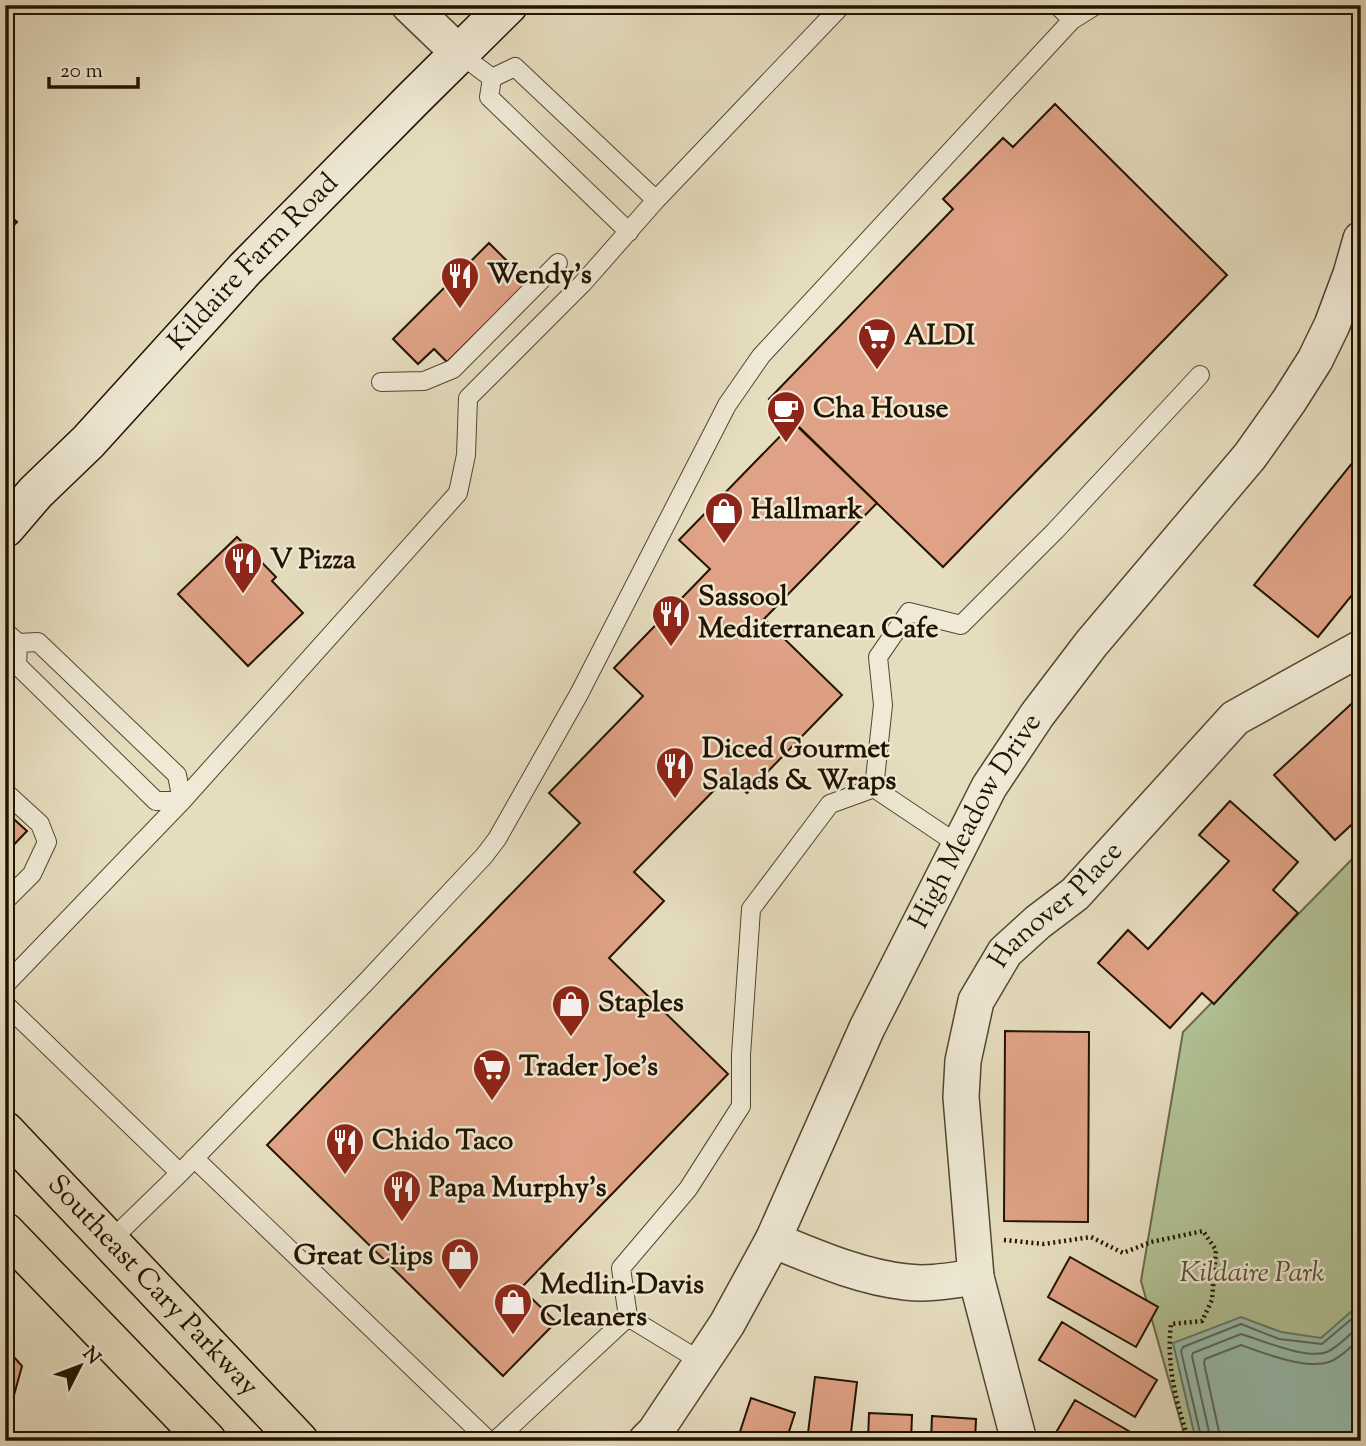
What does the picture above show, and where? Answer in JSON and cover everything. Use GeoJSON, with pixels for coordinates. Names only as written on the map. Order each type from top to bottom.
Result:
{"type":"FeatureCollection","features":[{"type":"Feature","properties":{"kind":"main road","name":"Kildaire Farm Road"},"geometry":{"type":"LineString","coordinates":[[5,528],[21,494],[88,442],[245,269],[509,5]]}},
{"type":"Feature","properties":{"kind":"main road","name":"Southeast Cary Parkway"},"geometry":{"type":"LineString","coordinates":[[5,1131],[299,1441]]}},
{"type":"Feature","properties":{"kind":"main road"},"geometry":{"type":"LineString","coordinates":[[5,1232],[208,1441]]}},
{"type":"Feature","properties":{"kind":"street"},"geometry":{"type":"LineString","coordinates":[[409,5],[460,54]]}},
{"type":"Feature","properties":{"kind":"street","name":"High Meadow Drive"},"geometry":{"type":"LineString","coordinates":[[646,1441],[655,1432],[727,1324],[773,1240],[867,1028],[989,787],[1037,715],[1091,644],[1250,456],[1289,401],[1315,360],[1332,325],[1352,274],[1361,239]]}},
{"type":"Feature","properties":{"kind":"street","name":"Hanover Place"},"geometry":{"type":"LineString","coordinates":[[1020,1441],[976,1277],[961,1097],[964,1061],[976,1001],[1005,952],[1074,894],[1235,718],[1361,648]]}},
{"type":"Feature","properties":{"kind":"street"},"geometry":{"type":"LineString","coordinates":[[773,1240],[846,1268],[906,1282],[936,1282],[976,1277]]}},
{"type":"Feature","properties":{"kind":"lane"},"geometry":{"type":"LineString","coordinates":[[5,985],[181,801],[458,493],[466,455],[468,398],[583,283],[656,200],[842,5]]}},
{"type":"Feature","properties":{"kind":"lane"},"geometry":{"type":"LineString","coordinates":[[1057,5],[1072,20]]}},
{"type":"Feature","properties":{"kind":"lane"},"geometry":{"type":"LineString","coordinates":[[110,1241],[365,983],[484,856],[579,694],[727,405],[761,356],[1072,20],[1096,5]]}},
{"type":"Feature","properties":{"kind":"lane"},"geometry":{"type":"LineString","coordinates":[[460,54],[492,78]]}},
{"type":"Feature","properties":{"kind":"lane"},"geometry":{"type":"LineString","coordinates":[[492,78],[516,67],[656,200]]}},
{"type":"Feature","properties":{"kind":"lane"},"geometry":{"type":"LineString","coordinates":[[492,78],[489,97],[629,232]]}},
{"type":"Feature","properties":{"kind":"lane"},"geometry":{"type":"LineString","coordinates":[[382,382],[424,381],[453,369],[558,263]]}},
{"type":"Feature","properties":{"kind":"lane"},"geometry":{"type":"LineString","coordinates":[[874,788],[884,705],[878,657],[909,612],[961,625],[1055,531],[1200,375]]}},
{"type":"Feature","properties":{"kind":"lane"},"geometry":{"type":"LineString","coordinates":[[11,637],[38,642],[177,775],[181,801],[156,801],[17,665],[11,637]]}},
{"type":"Feature","properties":{"kind":"lane"},"geometry":{"type":"LineString","coordinates":[[874,788],[960,845]]}},
{"type":"Feature","properties":{"kind":"lane"},"geometry":{"type":"LineString","coordinates":[[628,1317],[621,1268],[688,1189],[741,1106],[741,1055],[751,909],[830,804],[874,788]]}},
{"type":"Feature","properties":{"kind":"lane"},"geometry":{"type":"LineString","coordinates":[[5,792],[40,824],[47,842],[32,874],[5,901]]}},
{"type":"Feature","properties":{"kind":"lane"},"geometry":{"type":"LineString","coordinates":[[5,1004],[180,1173]]}},
{"type":"Feature","properties":{"kind":"lane"},"geometry":{"type":"LineString","coordinates":[[194,1158],[489,1441]]}},
{"type":"Feature","properties":{"kind":"lane"},"geometry":{"type":"LineString","coordinates":[[628,1317],[702,1362]]}},
{"type":"Feature","properties":{"kind":"lane"},"geometry":{"type":"LineString","coordinates":[[495,1441],[628,1317]]}},
{"type":"Feature","properties":{"kind":"path"},"geometry":{"type":"LineString","coordinates":[[973,1238],[1044,1244],[1091,1237],[1123,1253],[1151,1242],[1203,1231],[1216,1250],[1212,1300],[1202,1321],[1171,1324],[1168,1346],[1170,1371],[1189,1441]]}},
{"type":"Feature","properties":{"kind":"green space","name":"Kildaire Park"},"geometry":{"type":"Polygon","coordinates":[[[1361,850],[1361,1441],[1186,1441],[1141,1281],[1183,1032],[1361,850]]]}},
{"type":"Feature","properties":{"kind":"water"},"geometry":{"type":"Polygon","coordinates":[[[1361,1298],[1361,1441],[1196,1441],[1173,1343],[1241,1317],[1281,1332],[1321,1338],[1353,1310],[1361,1298]]]}},
{"type":"Feature","properties":{"kind":"building"},"geometry":{"type":"Polygon","coordinates":[[[1055,104],[1227,275],[943,567],[769,399],[953,209],[943,199],[1003,138],[1013,147],[1055,104]]]}},
{"type":"Feature","properties":{"kind":"building"},"geometry":{"type":"Polygon","coordinates":[[[5,211],[17,222],[5,234],[5,211]]]}},
{"type":"Feature","properties":{"kind":"building","name":"Wendy's"},"geometry":{"type":"Polygon","coordinates":[[[489,243],[528,282],[447,362],[434,349],[418,364],[393,339],[489,243]]]}},
{"type":"Feature","properties":{"kind":"building"},"geometry":{"type":"Polygon","coordinates":[[[794,422],[877,503],[764,619],[842,695],[747,793],[728,776],[634,872],[664,901],[609,958],[728,1074],[521,1288],[556,1322],[503,1376],[267,1145],[580,823],[549,793],[643,696],[614,668],[710,569],[679,540],[794,422]]]}},
{"type":"Feature","properties":{"kind":"building"},"geometry":{"type":"Polygon","coordinates":[[[1361,452],[1361,584],[1318,637],[1254,585],[1361,452]]]}},
{"type":"Feature","properties":{"kind":"building"},"geometry":{"type":"Polygon","coordinates":[[[237,537],[276,577],[272,581],[303,613],[248,666],[178,594],[237,537]]]}},
{"type":"Feature","properties":{"kind":"building"},"geometry":{"type":"Polygon","coordinates":[[[1361,695],[1361,816],[1335,840],[1274,775],[1361,695]]]}},
{"type":"Feature","properties":{"kind":"building"},"geometry":{"type":"Polygon","coordinates":[[[1230,801],[1298,862],[1273,890],[1298,913],[1214,1004],[1202,993],[1170,1028],[1098,963],[1128,930],[1148,949],[1229,861],[1199,835],[1230,801]]]}},
{"type":"Feature","properties":{"kind":"building"},"geometry":{"type":"Polygon","coordinates":[[[5,811],[27,831],[5,854],[5,811]]]}},
{"type":"Feature","properties":{"kind":"building"},"geometry":{"type":"Polygon","coordinates":[[[1005,1031],[1089,1032],[1088,1222],[1004,1221],[1005,1031]]]}},
{"type":"Feature","properties":{"kind":"building"},"geometry":{"type":"Polygon","coordinates":[[[1070,1257],[1158,1307],[1136,1347],[1048,1297],[1070,1257]]]}},
{"type":"Feature","properties":{"kind":"building"},"geometry":{"type":"Polygon","coordinates":[[[1062,1322],[1157,1380],[1135,1417],[1039,1360],[1062,1322]]]}},
{"type":"Feature","properties":{"kind":"building"},"geometry":{"type":"Polygon","coordinates":[[[5,1347],[22,1366],[5,1428],[5,1347]]]}},
{"type":"Feature","properties":{"kind":"building"},"geometry":{"type":"Polygon","coordinates":[[[815,1377],[857,1382],[850,1441],[807,1441],[815,1377]]]}},
{"type":"Feature","properties":{"kind":"building"},"geometry":{"type":"Polygon","coordinates":[[[751,1398],[795,1413],[786,1441],[737,1441],[751,1398]]]}},
{"type":"Feature","properties":{"kind":"building"},"geometry":{"type":"Polygon","coordinates":[[[1075,1400],[1146,1441],[1062,1441],[1054,1436],[1075,1400]]]}},
{"type":"Feature","properties":{"kind":"building"},"geometry":{"type":"Polygon","coordinates":[[[869,1413],[912,1415],[911,1441],[868,1441],[869,1413]]]}},
{"type":"Feature","properties":{"kind":"building"},"geometry":{"type":"Polygon","coordinates":[[[932,1416],[976,1419],[975,1441],[931,1441],[932,1416]]]}},
{"type":"Feature","properties":{"kind":"place","name":"Wendy's"},"geometry":{"type":"Point","coordinates":[460,310]}},
{"type":"Feature","properties":{"kind":"place","name":"ALDI"},"geometry":{"type":"Point","coordinates":[877,371]}},
{"type":"Feature","properties":{"kind":"place","name":"Cha House"},"geometry":{"type":"Point","coordinates":[786,444]}},
{"type":"Feature","properties":{"kind":"place","name":"Hallmark"},"geometry":{"type":"Point","coordinates":[724,545]}},
{"type":"Feature","properties":{"kind":"place","name":"V Pizza"},"geometry":{"type":"Point","coordinates":[243,595]}},
{"type":"Feature","properties":{"kind":"place","name":"Sassool Mediterranean Cafe"},"geometry":{"type":"Point","coordinates":[671,648]}},
{"type":"Feature","properties":{"kind":"place","name":"Diced Gourmet Salads & Wraps"},"geometry":{"type":"Point","coordinates":[675,800]}},
{"type":"Feature","properties":{"kind":"place","name":"Staples"},"geometry":{"type":"Point","coordinates":[571,1038]}},
{"type":"Feature","properties":{"kind":"place","name":"Trader Joe's"},"geometry":{"type":"Point","coordinates":[492,1102]}},
{"type":"Feature","properties":{"kind":"place","name":"Chido Taco"},"geometry":{"type":"Point","coordinates":[345,1176]}},
{"type":"Feature","properties":{"kind":"place","name":"Papa Murphy's"},"geometry":{"type":"Point","coordinates":[402,1223]}},
{"type":"Feature","properties":{"kind":"place","name":"Great Clips"},"geometry":{"type":"Point","coordinates":[460,1291]}},
{"type":"Feature","properties":{"kind":"place","name":"Medlin-Davis Cleaners"},"geometry":{"type":"Point","coordinates":[513,1336]}}]}
